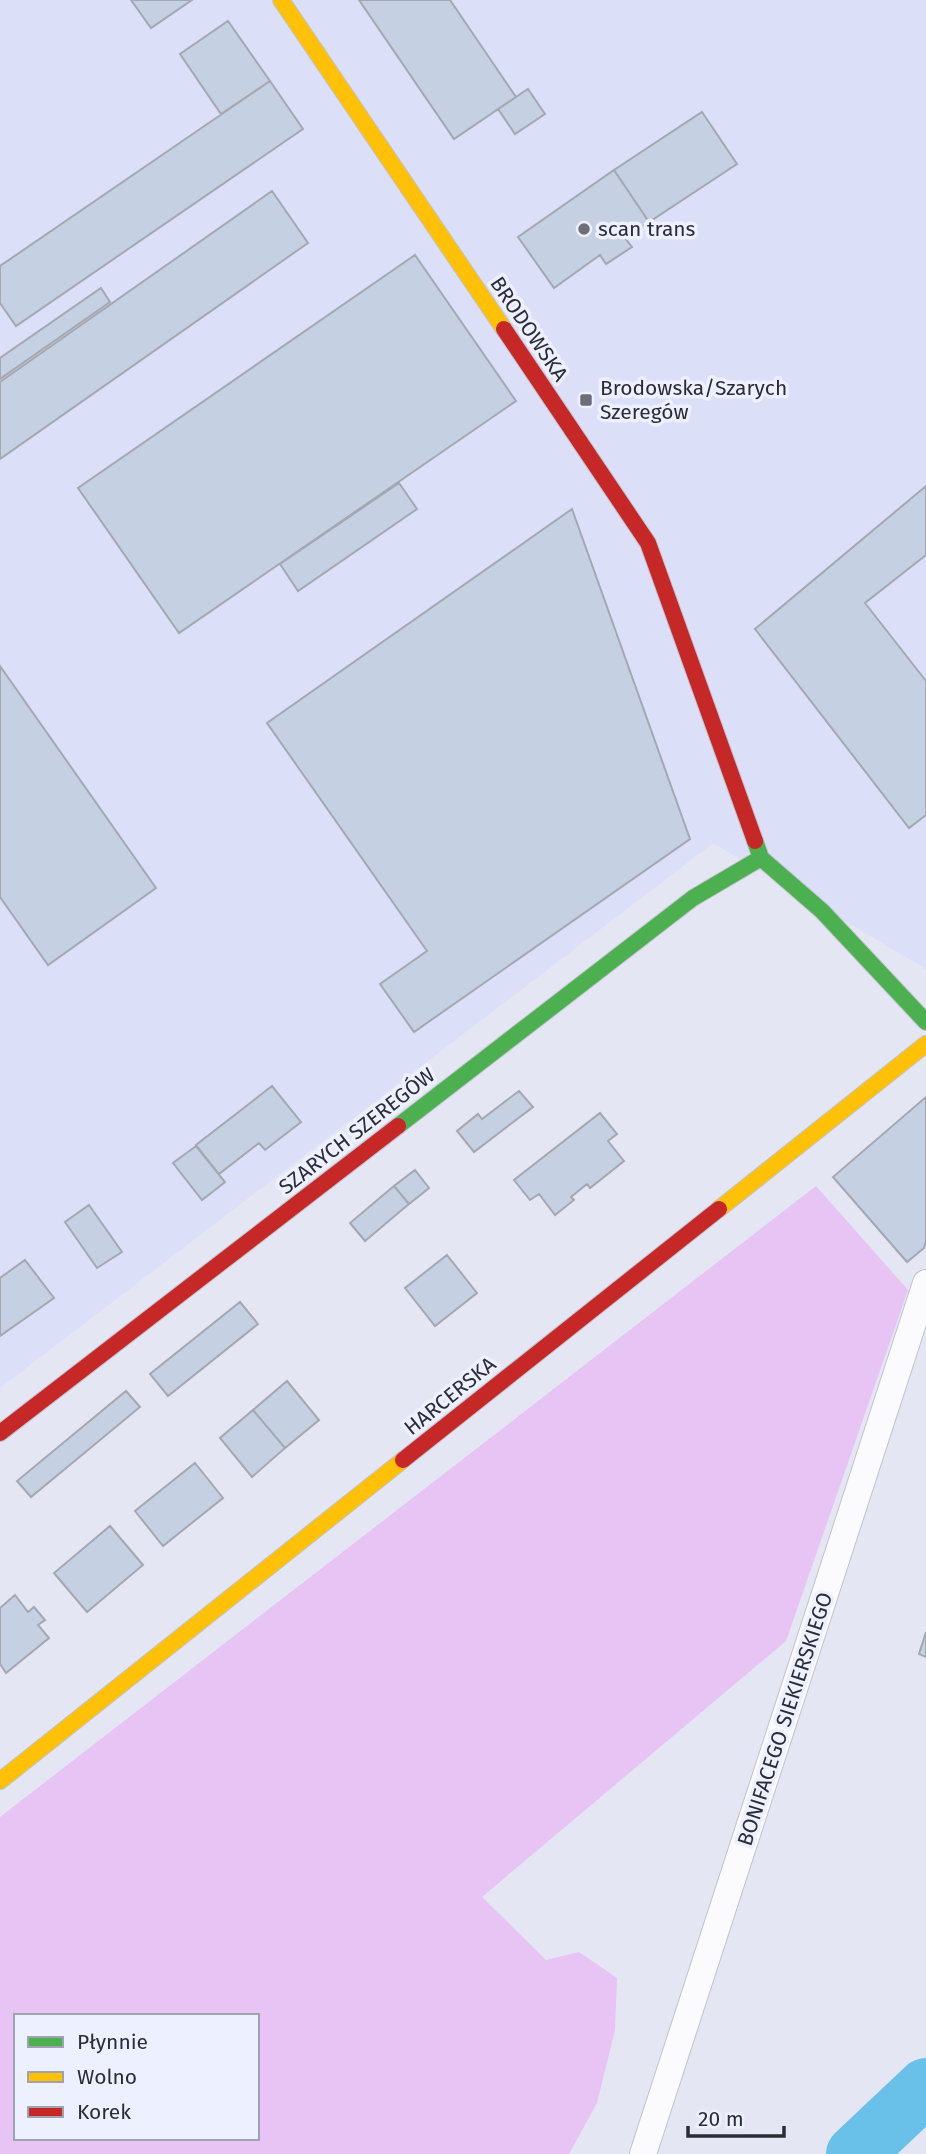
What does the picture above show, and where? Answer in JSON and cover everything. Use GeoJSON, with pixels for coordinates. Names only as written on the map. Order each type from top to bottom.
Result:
{"type":"FeatureCollection","features":[{"type":"Feature","properties":{"kind":"street","name":"BRODOWSKA"},"geometry":{"type":"LineString","coordinates":[[281,0],[648,543],[761,858]]}},
{"type":"Feature","properties":{"kind":"street"},"geometry":{"type":"LineString","coordinates":[[761,858],[822,911],[926,1022]]}},
{"type":"Feature","properties":{"kind":"street","name":"SZARYCH SZEREGÓW"},"geometry":{"type":"LineString","coordinates":[[0,1433],[693,898],[761,858]]}},
{"type":"Feature","properties":{"kind":"street","name":"HARCERSKA"},"geometry":{"type":"LineString","coordinates":[[0,1781],[926,1044]]}},
{"type":"Feature","properties":{"kind":"street","name":"BONIFACEGO SIEKIERSKIEGO"},"geometry":{"type":"LineString","coordinates":[[643,2154],[926,1283]]}},
{"type":"Feature","properties":{"kind":"shaded area"},"geometry":{"type":"Polygon","coordinates":[[[0,0],[926,0],[926,969],[713,843],[0,1388],[0,0]]]}},
{"type":"Feature","properties":{"kind":"shaded area"},"geometry":{"type":"Polygon","coordinates":[[[816,1186],[908,1290],[786,1641],[482,1897],[546,1960],[579,1952],[617,1978],[615,2030],[597,2103],[569,2154],[0,2154],[0,1817],[816,1186]]]}},
{"type":"Feature","properties":{"kind":"building"},"geometry":{"type":"Polygon","coordinates":[[[131,0],[192,0],[151,28],[131,0]]]}},
{"type":"Feature","properties":{"kind":"building"},"geometry":{"type":"Polygon","coordinates":[[[359,0],[450,0],[516,97],[454,139],[359,0]]]}},
{"type":"Feature","properties":{"kind":"building"},"geometry":{"type":"Polygon","coordinates":[[[228,21],[270,81],[221,114],[180,54],[228,21]]]}},
{"type":"Feature","properties":{"kind":"building"},"geometry":{"type":"Polygon","coordinates":[[[270,81],[303,129],[16,326],[0,303],[0,266],[270,81]]]}},
{"type":"Feature","properties":{"kind":"building"},"geometry":{"type":"Polygon","coordinates":[[[528,89],[545,114],[515,134],[498,109],[528,89]]]}},
{"type":"Feature","properties":{"kind":"building"},"geometry":{"type":"Polygon","coordinates":[[[702,112],[737,164],[649,222],[614,170],[702,112]]]}},
{"type":"Feature","properties":{"kind":"building","name":"scan trans"},"geometry":{"type":"Polygon","coordinates":[[[614,170],[649,222],[625,238],[632,247],[606,264],[600,255],[554,288],[518,237],[614,170]]]}},
{"type":"Feature","properties":{"kind":"building"},"geometry":{"type":"Polygon","coordinates":[[[272,191],[308,243],[0,459],[0,382],[272,191]]]}},
{"type":"Feature","properties":{"kind":"building"},"geometry":{"type":"Polygon","coordinates":[[[415,255],[516,401],[179,633],[78,488],[415,255]]]}},
{"type":"Feature","properties":{"kind":"building"},"geometry":{"type":"Polygon","coordinates":[[[101,288],[110,302],[0,379],[0,358],[101,288]]]}},
{"type":"Feature","properties":{"kind":"building"},"geometry":{"type":"Polygon","coordinates":[[[399,483],[417,509],[298,591],[280,564],[399,483]]]}},
{"type":"Feature","properties":{"kind":"building"},"geometry":{"type":"Polygon","coordinates":[[[926,486],[926,555],[865,603],[926,681],[926,815],[909,828],[755,629],[926,486]]]}},
{"type":"Feature","properties":{"kind":"building"},"geometry":{"type":"Polygon","coordinates":[[[572,509],[690,839],[414,1032],[380,984],[427,951],[267,723],[572,509]]]}},
{"type":"Feature","properties":{"kind":"building"},"geometry":{"type":"Polygon","coordinates":[[[0,666],[156,888],[48,965],[0,897],[0,666]]]}},
{"type":"Feature","properties":{"kind":"building"},"geometry":{"type":"Polygon","coordinates":[[[272,1086],[301,1122],[265,1150],[259,1143],[219,1174],[196,1145],[272,1086]]]}},
{"type":"Feature","properties":{"kind":"building"},"geometry":{"type":"Polygon","coordinates":[[[519,1091],[533,1107],[474,1152],[457,1131],[478,1114],[482,1119],[519,1091]]]}},
{"type":"Feature","properties":{"kind":"building"},"geometry":{"type":"Polygon","coordinates":[[[926,1097],[926,1241],[924,1248],[907,1262],[833,1177],[926,1097]]]}},
{"type":"Feature","properties":{"kind":"building"},"geometry":{"type":"Polygon","coordinates":[[[600,1113],[617,1134],[608,1141],[624,1161],[590,1188],[587,1184],[571,1197],[574,1200],[555,1215],[539,1194],[530,1200],[514,1180],[600,1113]]]}},
{"type":"Feature","properties":{"kind":"building"},"geometry":{"type":"Polygon","coordinates":[[[196,1146],[225,1182],[202,1200],[173,1163],[196,1146]]]}},
{"type":"Feature","properties":{"kind":"building"},"geometry":{"type":"Polygon","coordinates":[[[415,1170],[429,1188],[409,1204],[394,1186],[415,1170]]]}},
{"type":"Feature","properties":{"kind":"building"},"geometry":{"type":"Polygon","coordinates":[[[394,1186],[409,1204],[365,1241],[350,1223],[394,1186]]]}},
{"type":"Feature","properties":{"kind":"building"},"geometry":{"type":"Polygon","coordinates":[[[89,1205],[122,1252],[97,1268],[65,1222],[89,1205]]]}},
{"type":"Feature","properties":{"kind":"building"},"geometry":{"type":"Polygon","coordinates":[[[447,1255],[477,1293],[435,1326],[405,1288],[447,1255]]]}},
{"type":"Feature","properties":{"kind":"building"},"geometry":{"type":"Polygon","coordinates":[[[25,1260],[54,1298],[0,1336],[0,1278],[25,1260]]]}},
{"type":"Feature","properties":{"kind":"building"},"geometry":{"type":"Polygon","coordinates":[[[240,1302],[258,1324],[168,1396],[150,1374],[240,1302]]]}},
{"type":"Feature","properties":{"kind":"building"},"geometry":{"type":"Polygon","coordinates":[[[287,1381],[319,1420],[285,1448],[253,1410],[287,1381]]]}},
{"type":"Feature","properties":{"kind":"building"},"geometry":{"type":"Polygon","coordinates":[[[126,1391],[140,1407],[31,1497],[17,1481],[126,1391]]]}},
{"type":"Feature","properties":{"kind":"building"},"geometry":{"type":"Polygon","coordinates":[[[253,1410],[285,1448],[252,1477],[220,1438],[253,1410]]]}},
{"type":"Feature","properties":{"kind":"building"},"geometry":{"type":"Polygon","coordinates":[[[195,1463],[223,1498],[163,1546],[135,1511],[195,1463]]]}},
{"type":"Feature","properties":{"kind":"building"},"geometry":{"type":"Polygon","coordinates":[[[110,1526],[143,1565],[87,1612],[54,1573],[110,1526]]]}},
{"type":"Feature","properties":{"kind":"building"},"geometry":{"type":"Polygon","coordinates":[[[15,1595],[28,1612],[34,1607],[45,1620],[38,1625],[49,1638],[6,1673],[0,1664],[0,1608],[15,1595]]]}},
{"type":"Feature","properties":{"kind":"building"},"geometry":{"type":"Polygon","coordinates":[[[926,1632],[926,1657],[919,1654],[926,1632]]]}},
{"type":"Feature","properties":{"kind":"waterway"},"geometry":{"type":"LineString","coordinates":[[855,2154],[926,2087]]}},
{"type":"Feature","properties":{"kind":"traffic: fast"},"geometry":{"type":"LineString","coordinates":[[755,841],[761,858],[822,911],[926,1022]]}},
{"type":"Feature","properties":{"kind":"traffic: fast"},"geometry":{"type":"LineString","coordinates":[[398,1126],[693,898],[761,858]]}},
{"type":"Feature","properties":{"kind":"traffic: slow"},"geometry":{"type":"LineString","coordinates":[[281,0],[504,329]]}},
{"type":"Feature","properties":{"kind":"traffic: slow"},"geometry":{"type":"LineString","coordinates":[[719,1209],[926,1044]]}},
{"type":"Feature","properties":{"kind":"traffic: slow"},"geometry":{"type":"LineString","coordinates":[[0,1781],[403,1460]]}},
{"type":"Feature","properties":{"kind":"traffic: jam"},"geometry":{"type":"LineString","coordinates":[[504,329],[648,543],[755,841]]}},
{"type":"Feature","properties":{"kind":"traffic: jam"},"geometry":{"type":"LineString","coordinates":[[0,1433],[398,1126]]}},
{"type":"Feature","properties":{"kind":"traffic: jam"},"geometry":{"type":"LineString","coordinates":[[403,1460],[719,1209]]}},
{"type":"Feature","properties":{"kind":"place","name":"scan trans"},"geometry":{"type":"Point","coordinates":[584,229]}},
{"type":"Feature","properties":{"kind":"place","name":"Brodowska/Szarych Szeregów"},"geometry":{"type":"Point","coordinates":[586,400]}}]}
